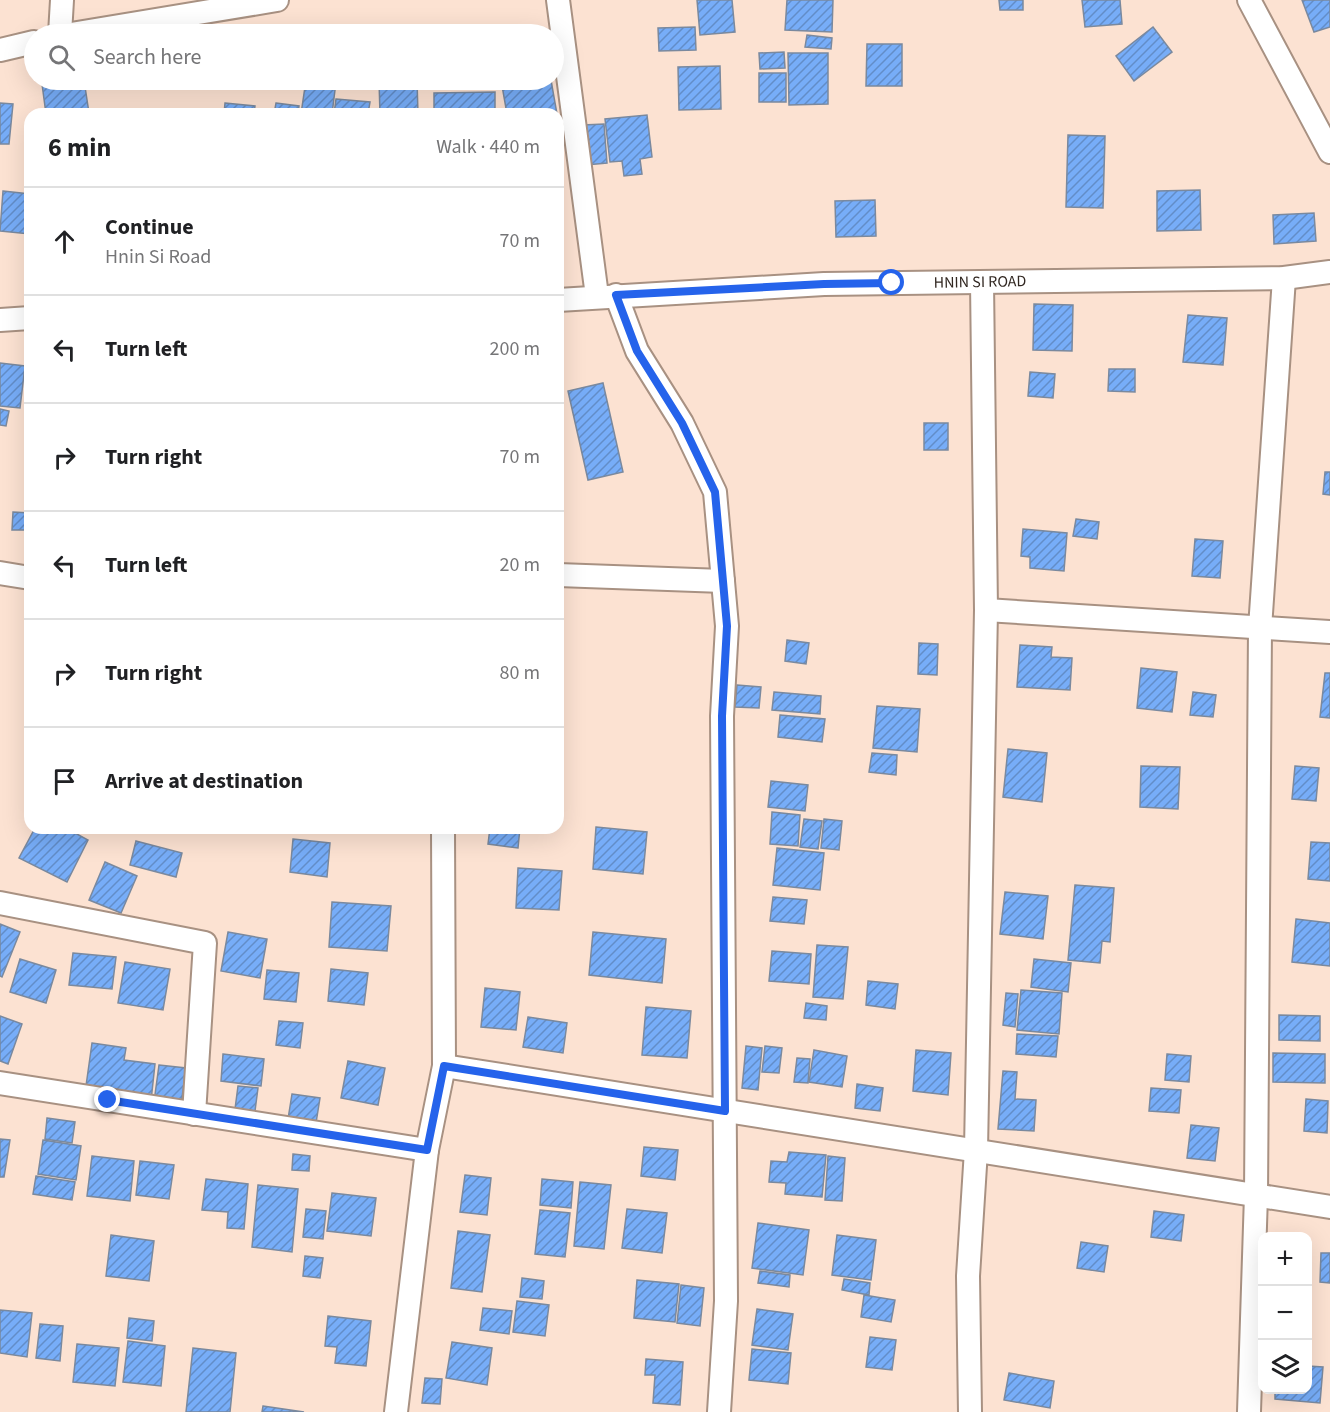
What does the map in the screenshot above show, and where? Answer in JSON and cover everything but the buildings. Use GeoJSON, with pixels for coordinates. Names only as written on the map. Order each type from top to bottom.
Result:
{"type":"FeatureCollection","features":[{"type":"Feature","properties":{"kind":"street"},"geometry":{"type":"LineString","coordinates":[[61,24],[62,0]]}},
{"type":"Feature","properties":{"kind":"street"},"geometry":{"type":"LineString","coordinates":[[132,24],[277,0]]}},
{"type":"Feature","properties":{"kind":"street"},"geometry":{"type":"LineString","coordinates":[[558,0],[562,24]]}},
{"type":"Feature","properties":{"kind":"street"},"geometry":{"type":"LineString","coordinates":[[1250,0],[1330,152]]}},
{"type":"Feature","properties":{"kind":"street"},"geometry":{"type":"LineString","coordinates":[[564,37],[606,296],[682,423],[715,492],[727,626],[722,716],[726,1301],[719,1412]]}},
{"type":"Feature","properties":{"kind":"street"},"geometry":{"type":"LineString","coordinates":[[0,50],[24,44]]}},
{"type":"Feature","properties":{"kind":"street","name":"HNIN SI ROAD"},"geometry":{"type":"LineString","coordinates":[[564,300],[824,284],[1284,278],[1330,272]]}},
{"type":"Feature","properties":{"kind":"street"},"geometry":{"type":"LineString","coordinates":[[1249,1412],[1256,1195],[1260,628],[1284,278]]}},
{"type":"Feature","properties":{"kind":"street"},"geometry":{"type":"LineString","coordinates":[[970,1412],[968,1276],[976,1150],[986,610],[982,282]]}},
{"type":"Feature","properties":{"kind":"street"},"geometry":{"type":"LineString","coordinates":[[0,320],[24,318]]}},
{"type":"Feature","properties":{"kind":"street"},"geometry":{"type":"LineString","coordinates":[[0,573],[24,577]]}},
{"type":"Feature","properties":{"kind":"street"},"geometry":{"type":"LineString","coordinates":[[564,575],[723,581]]}},
{"type":"Feature","properties":{"kind":"street"},"geometry":{"type":"LineString","coordinates":[[986,610],[1330,632]]}},
{"type":"Feature","properties":{"kind":"street"},"geometry":{"type":"LineString","coordinates":[[396,1412],[427,1150],[444,1066],[443,834]]}},
{"type":"Feature","properties":{"kind":"street"},"geometry":{"type":"LineString","coordinates":[[0,903],[205,943],[194,1114]]}},
{"type":"Feature","properties":{"kind":"street"},"geometry":{"type":"LineString","coordinates":[[444,1066],[1330,1207]]}},
{"type":"Feature","properties":{"kind":"street"},"geometry":{"type":"LineString","coordinates":[[0,1083],[427,1150]]}},
{"type":"Feature","properties":{"kind":"route"},"geometry":{"type":"LineString","coordinates":[[108,1100],[427,1150],[444,1066],[725,1111],[722,716],[727,626],[715,492],[682,423],[637,351],[616,295],[824,284],[892,283]]}}]}
